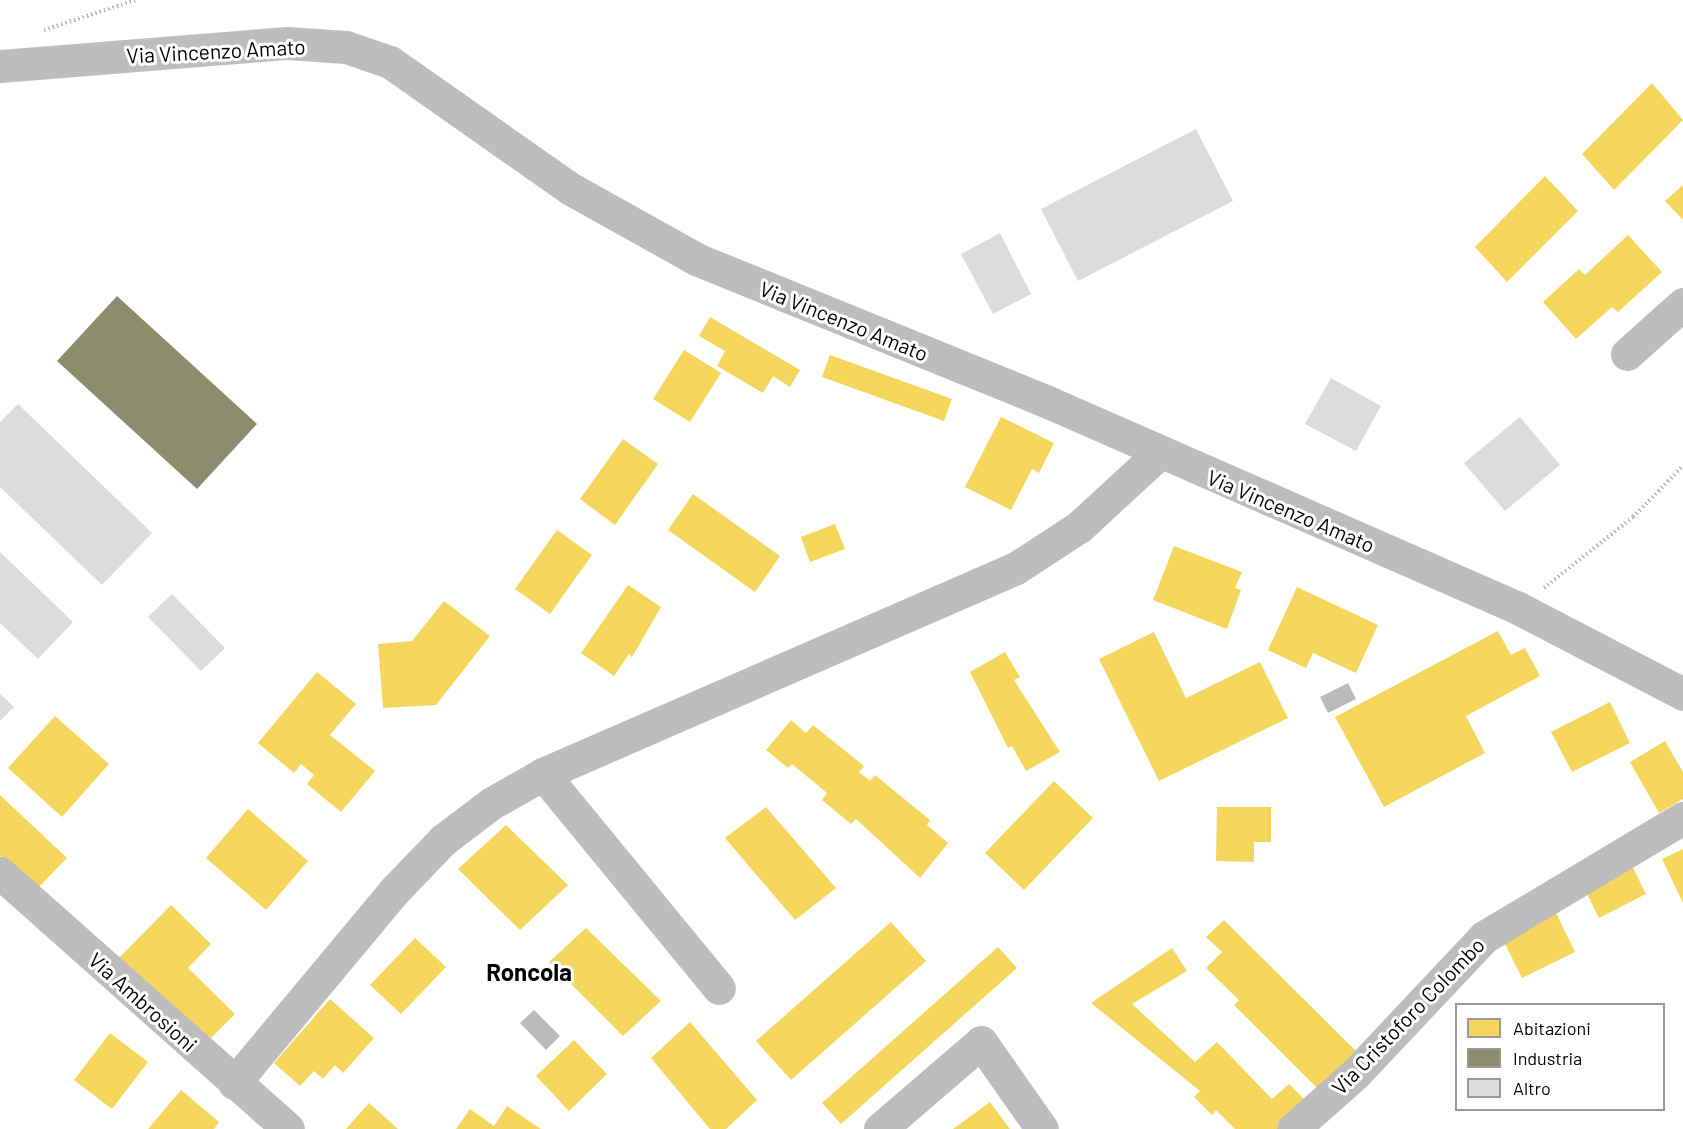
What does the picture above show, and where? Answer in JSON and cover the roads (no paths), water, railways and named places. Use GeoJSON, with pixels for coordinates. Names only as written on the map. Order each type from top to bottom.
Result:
{"type":"FeatureCollection","features":[{"type":"Feature","properties":{"kind":"street","name":"Via Vincenzo Amato"},"geometry":{"type":"LineString","coordinates":[[0,66],[287,43],[357,50],[390,62],[571,189],[696,259],[1031,395],[1158,454],[1518,608],[1683,694]]}},
{"type":"Feature","properties":{"kind":"street"},"geometry":{"type":"LineString","coordinates":[[1627,354],[1683,304]]}},
{"type":"Feature","properties":{"kind":"street"},"geometry":{"type":"LineString","coordinates":[[234,1083],[431,852],[467,820],[543,774],[1016,568],[1079,527],[1158,454]]}},
{"type":"Feature","properties":{"kind":"street"},"geometry":{"type":"LineString","coordinates":[[543,774],[719,988]]}},
{"type":"Feature","properties":{"kind":"street","name":"Via Cristoforo Colombo"},"geometry":{"type":"LineString","coordinates":[[1293,1129],[1355,1074],[1484,937],[1683,818]]}},
{"type":"Feature","properties":{"kind":"street","name":"Via Ambrosioni"},"geometry":{"type":"LineString","coordinates":[[0,873],[234,1083],[269,1123]]}},
{"type":"Feature","properties":{"kind":"street"},"geometry":{"type":"LineString","coordinates":[[880,1129],[981,1042],[1042,1129]]}},
{"type":"Feature","properties":{"kind":"district","name":"Roncola"},"geometry":{"type":"Point","coordinates":[529,972]}}]}
